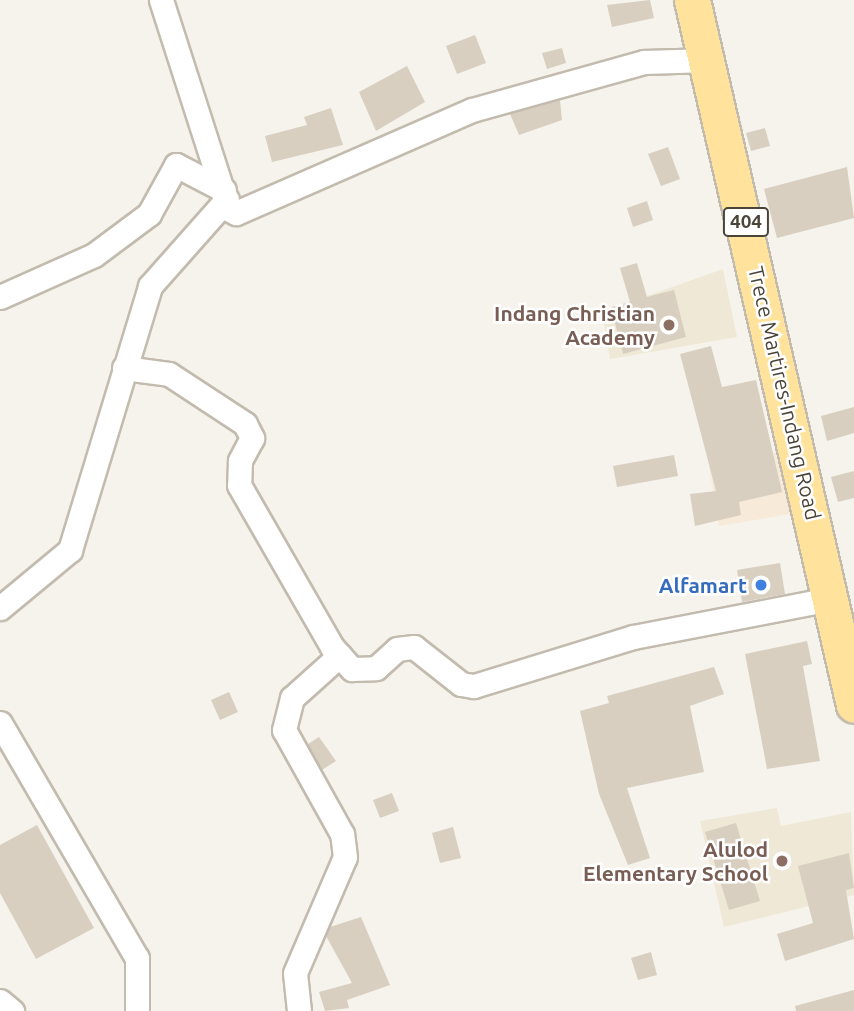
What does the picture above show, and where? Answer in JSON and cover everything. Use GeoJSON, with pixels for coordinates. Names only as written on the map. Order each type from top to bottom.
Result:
{"type":"FeatureCollection","features":[{"type":"Feature","properties":{"kind":"main road","name":"Trece Martires-Indang Road"},"geometry":{"type":"LineString","coordinates":[[692,0],[709,60],[854,705]]}},
{"type":"Feature","properties":{"kind":"street"},"geometry":{"type":"LineString","coordinates":[[161,0],[225,195],[236,213],[472,110],[544,89],[598,80],[644,62],[709,60]]}},
{"type":"Feature","properties":{"kind":"street"},"geometry":{"type":"LineString","coordinates":[[0,298],[94,255],[149,214],[176,165],[225,195]]}},
{"type":"Feature","properties":{"kind":"street"},"geometry":{"type":"LineString","coordinates":[[0,608],[70,550],[150,286],[225,195]]}},
{"type":"Feature","properties":{"kind":"street"},"geometry":{"type":"LineString","coordinates":[[124,369],[169,373],[245,424],[252,438],[240,461],[239,485],[340,655],[352,669],[376,668],[397,649],[414,647],[461,684],[474,686],[633,637],[831,598]]}},
{"type":"Feature","properties":{"kind":"street"},"geometry":{"type":"LineString","coordinates":[[299,1011],[295,973],[345,857],[342,834],[284,730],[292,698],[340,655]]}},
{"type":"Feature","properties":{"kind":"street"},"geometry":{"type":"LineString","coordinates":[[0,723],[137,958],[137,1011]]}},
{"type":"Feature","properties":{"kind":"street"},"geometry":{"type":"LineString","coordinates":[[0,1001],[12,1011]]}},
{"type":"Feature","properties":{"kind":"shaded area","name":"Indang Christian Academy"},"geometry":{"type":"Polygon","coordinates":[[[723,269],[737,337],[610,359],[602,312],[723,269]]]}},
{"type":"Feature","properties":{"kind":"shaded area"},"geometry":{"type":"Polygon","coordinates":[[[781,451],[796,513],[719,526],[709,466],[781,451]]]}},
{"type":"Feature","properties":{"kind":"shaded area","name":"Alulod Elementary School"},"geometry":{"type":"Polygon","coordinates":[[[777,808],[781,826],[851,812],[854,895],[724,927],[700,821],[777,808]]]}},
{"type":"Feature","properties":{"kind":"building"},"geometry":{"type":"Polygon","coordinates":[[[650,0],[654,18],[612,27],[607,5],[650,0]]]}},
{"type":"Feature","properties":{"kind":"building"},"geometry":{"type":"Polygon","coordinates":[[[475,35],[486,63],[457,74],[446,46],[475,35]]]}},
{"type":"Feature","properties":{"kind":"building"},"geometry":{"type":"Polygon","coordinates":[[[562,48],[566,63],[547,69],[542,53],[562,48]]]}},
{"type":"Feature","properties":{"kind":"building"},"geometry":{"type":"Polygon","coordinates":[[[407,66],[425,102],[376,131],[359,92],[407,66]]]}},
{"type":"Feature","properties":{"kind":"building"},"geometry":{"type":"Polygon","coordinates":[[[560,100],[562,120],[519,135],[510,114],[560,100]]]}},
{"type":"Feature","properties":{"kind":"building"},"geometry":{"type":"Polygon","coordinates":[[[331,108],[343,145],[272,162],[265,136],[307,125],[304,117],[331,108]]]}},
{"type":"Feature","properties":{"kind":"building"},"geometry":{"type":"Polygon","coordinates":[[[765,128],[770,146],[751,151],[746,133],[765,128]]]}},
{"type":"Feature","properties":{"kind":"building"},"geometry":{"type":"Polygon","coordinates":[[[668,147],[680,179],[661,186],[648,154],[668,147]]]}},
{"type":"Feature","properties":{"kind":"building"},"geometry":{"type":"Polygon","coordinates":[[[847,167],[854,218],[777,238],[764,189],[847,167]]]}},
{"type":"Feature","properties":{"kind":"building"},"geometry":{"type":"Polygon","coordinates":[[[647,201],[653,220],[633,227],[627,208],[647,201]]]}},
{"type":"Feature","properties":{"kind":"building"},"geometry":{"type":"Polygon","coordinates":[[[637,263],[647,297],[674,290],[686,337],[623,354],[611,307],[630,302],[620,268],[637,263]]]}},
{"type":"Feature","properties":{"kind":"building"},"geometry":{"type":"Polygon","coordinates":[[[711,346],[722,387],[756,380],[782,492],[739,502],[741,515],[695,526],[690,494],[716,491],[680,354],[711,346]]]}},
{"type":"Feature","properties":{"kind":"building"},"geometry":{"type":"Polygon","coordinates":[[[854,407],[854,433],[827,441],[821,416],[854,407]]]}},
{"type":"Feature","properties":{"kind":"building"},"geometry":{"type":"Polygon","coordinates":[[[674,455],[678,476],[617,487],[613,466],[674,455]]]}},
{"type":"Feature","properties":{"kind":"building"},"geometry":{"type":"Polygon","coordinates":[[[854,471],[854,498],[838,502],[831,477],[854,471]]]}},
{"type":"Feature","properties":{"kind":"building","name":"Alfamart"},"geometry":{"type":"Polygon","coordinates":[[[780,563],[785,594],[742,602],[737,570],[780,563]]]}},
{"type":"Feature","properties":{"kind":"building"},"geometry":{"type":"Polygon","coordinates":[[[807,641],[812,664],[803,666],[820,761],[767,769],[745,654],[807,641]]]}},
{"type":"Feature","properties":{"kind":"building"},"geometry":{"type":"Polygon","coordinates":[[[714,667],[724,694],[690,706],[704,772],[627,788],[650,858],[628,865],[599,794],[580,711],[609,703],[607,696],[714,667]]]}},
{"type":"Feature","properties":{"kind":"building"},"geometry":{"type":"Polygon","coordinates":[[[229,692],[238,712],[220,720],[211,700],[229,692]]]}},
{"type":"Feature","properties":{"kind":"building"},"geometry":{"type":"Polygon","coordinates":[[[319,737],[336,761],[322,770],[308,744],[319,737]]]}},
{"type":"Feature","properties":{"kind":"building"},"geometry":{"type":"Polygon","coordinates":[[[392,793],[399,811],[380,818],[373,800],[392,793]]]}},
{"type":"Feature","properties":{"kind":"building"},"geometry":{"type":"Polygon","coordinates":[[[736,823],[760,901],[729,910],[705,832],[736,823]]]}},
{"type":"Feature","properties":{"kind":"building"},"geometry":{"type":"Polygon","coordinates":[[[37,825],[94,928],[36,959],[0,893],[0,845],[37,825]]]}},
{"type":"Feature","properties":{"kind":"building"},"geometry":{"type":"Polygon","coordinates":[[[453,827],[461,858],[440,863],[432,833],[453,827]]]}},
{"type":"Feature","properties":{"kind":"building"},"geometry":{"type":"Polygon","coordinates":[[[849,853],[854,888],[846,890],[854,939],[785,961],[777,934],[813,923],[798,866],[849,853]]]}},
{"type":"Feature","properties":{"kind":"building"},"geometry":{"type":"Polygon","coordinates":[[[361,917],[390,985],[347,1000],[349,1008],[325,1011],[319,992],[352,983],[326,936],[330,927],[361,917]]]}},
{"type":"Feature","properties":{"kind":"building"},"geometry":{"type":"Polygon","coordinates":[[[651,952],[657,975],[638,980],[631,958],[651,952]]]}},
{"type":"Feature","properties":{"kind":"building"},"geometry":{"type":"Polygon","coordinates":[[[854,990],[854,1011],[796,1011],[795,1006],[854,990]]]}},
{"type":"Feature","properties":{"kind":"place","name":"Indang Christian Academy"},"geometry":{"type":"Point","coordinates":[669,325]}},
{"type":"Feature","properties":{"kind":"place","name":"Alfamart"},"geometry":{"type":"Point","coordinates":[761,585]}},
{"type":"Feature","properties":{"kind":"place","name":"Alulod Elementary School"},"geometry":{"type":"Point","coordinates":[782,861]}}]}
